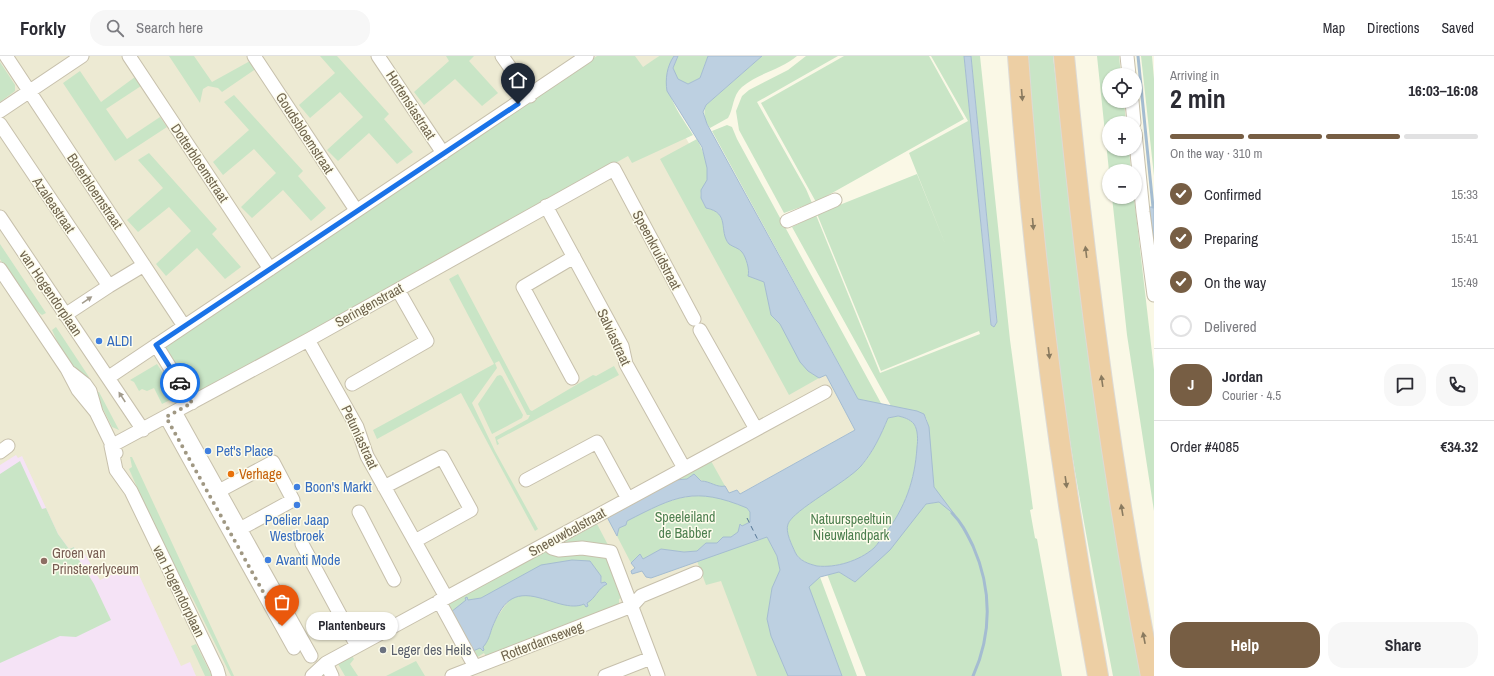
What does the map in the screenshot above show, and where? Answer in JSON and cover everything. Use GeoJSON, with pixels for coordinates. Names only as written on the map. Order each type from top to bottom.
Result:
{"type":"FeatureCollection","features":[{"type":"Feature","properties":{"kind":"highway"},"geometry":{"type":"LineString","coordinates":[[1018,56],[1034,235],[1054,403],[1075,544],[1098,676]]}},
{"type":"Feature","properties":{"kind":"highway"},"geometry":{"type":"LineString","coordinates":[[1064,56],[1084,237],[1106,407],[1134,582],[1151,676]]}},
{"type":"Feature","properties":{"kind":"street","name":"Boterbloemstraat"},"geometry":{"type":"LineString","coordinates":[[6,56],[184,326]]}},
{"type":"Feature","properties":{"kind":"street"},"geometry":{"type":"LineString","coordinates":[[0,111],[82,56]]}},
{"type":"Feature","properties":{"kind":"street","name":"Dotterbloemstraat"},"geometry":{"type":"LineString","coordinates":[[129,56],[270,269]]}},
{"type":"Feature","properties":{"kind":"street","name":"Goudsbloemstraat"},"geometry":{"type":"LineString","coordinates":[[254,56],[356,210]]}},
{"type":"Feature","properties":{"kind":"street","name":"Hortensiastraat"},"geometry":{"type":"LineString","coordinates":[[378,56],[443,153]]}},
{"type":"Feature","properties":{"kind":"street"},"geometry":{"type":"LineString","coordinates":[[502,56],[530,96]]}},
{"type":"Feature","properties":{"kind":"street"},"geometry":{"type":"LineString","coordinates":[[109,378],[356,210],[530,96],[587,56]]}},
{"type":"Feature","properties":{"kind":"street"},"geometry":{"type":"LineString","coordinates":[[1127,56],[1128,68]]}},
{"type":"Feature","properties":{"kind":"street","name":"Azaleastraat"},"geometry":{"type":"LineString","coordinates":[[0,124],[109,286]]}},
{"type":"Feature","properties":{"kind":"street"},"geometry":{"type":"LineString","coordinates":[[1137,156],[1154,295]]}},
{"type":"Feature","properties":{"kind":"street","name":"Seringenstraat"},"geometry":{"type":"LineString","coordinates":[[111,446],[308,340],[614,169],[621,181]]}},
{"type":"Feature","properties":{"kind":"street","name":"Speenkruidstraat"},"geometry":{"type":"LineString","coordinates":[[621,181],[697,324],[756,429]]}},
{"type":"Feature","properties":{"kind":"street"},"geometry":{"type":"LineString","coordinates":[[787,221],[835,200]]}},
{"type":"Feature","properties":{"kind":"street","name":"Salviastraat"},"geometry":{"type":"LineString","coordinates":[[546,206],[622,346],[626,364],[684,468]]}},
{"type":"Feature","properties":{"kind":"street","name":"van Hogendorplaan"},"geometry":{"type":"LineString","coordinates":[[0,217],[143,430]]}},
{"type":"Feature","properties":{"kind":"street"},"geometry":{"type":"LineString","coordinates":[[572,378],[523,287],[574,257]]}},
{"type":"Feature","properties":{"kind":"street"},"geometry":{"type":"LineString","coordinates":[[65,315],[144,265]]}},
{"type":"Feature","properties":{"kind":"street","name":"van Hogendorplaan"},"geometry":{"type":"LineString","coordinates":[[0,269],[67,369],[86,384],[90,391],[96,412],[111,446],[124,466],[131,491],[220,674]]}},
{"type":"Feature","properties":{"kind":"street"},"geometry":{"type":"LineString","coordinates":[[352,384],[427,341],[398,290]]}},
{"type":"Feature","properties":{"kind":"street","name":"Petuniastraat"},"geometry":{"type":"LineString","coordinates":[[308,340],[357,427],[367,456],[415,541],[475,667]]}},
{"type":"Feature","properties":{"kind":"street"},"geometry":{"type":"LineString","coordinates":[[156,345],[192,403]]}},
{"type":"Feature","properties":{"kind":"street","name":"Sneeuwbalstraat"},"geometry":{"type":"LineString","coordinates":[[312,676],[326,663],[825,392]]}},
{"type":"Feature","properties":{"kind":"street"},"geometry":{"type":"LineString","coordinates":[[171,414],[311,656]]}},
{"type":"Feature","properties":{"kind":"street"},"geometry":{"type":"LineString","coordinates":[[171,414],[294,648]]}},
{"type":"Feature","properties":{"kind":"street"},"geometry":{"type":"LineString","coordinates":[[526,480],[597,442],[628,499]]}},
{"type":"Feature","properties":{"kind":"street"},"geometry":{"type":"LineString","coordinates":[[384,487],[442,457],[471,510],[415,541]]}},
{"type":"Feature","properties":{"kind":"street"},"geometry":{"type":"LineString","coordinates":[[219,495],[273,462],[294,500],[237,527]]}},
{"type":"Feature","properties":{"kind":"street"},"geometry":{"type":"LineString","coordinates":[[359,512],[394,580]]}},
{"type":"Feature","properties":{"kind":"street"},"geometry":{"type":"LineString","coordinates":[[548,543],[552,548],[558,550],[582,548],[610,552],[658,676]]}},
{"type":"Feature","properties":{"kind":"street"},"geometry":{"type":"LineString","coordinates":[[302,544],[357,646]]}},
{"type":"Feature","properties":{"kind":"street","name":"Rotterdamseweg"},"geometry":{"type":"LineString","coordinates":[[452,676],[632,606],[641,596],[696,574]]}},
{"type":"Feature","properties":{"kind":"street"},"geometry":{"type":"LineString","coordinates":[[605,676],[651,658]]}},
{"type":"Feature","properties":{"kind":"street"},"geometry":{"type":"LineString","coordinates":[[326,663],[332,676]]}},
{"type":"Feature","properties":{"kind":"shaded area"},"geometry":{"type":"Polygon","coordinates":[[[0,56],[659,56],[646,66],[819,378],[826,375],[855,430],[740,494],[828,676],[0,676],[0,56]]]}},
{"type":"Feature","properties":{"kind":"shaded area","name":"Groen van Prinstererlyceum"},"geometry":{"type":"Polygon","coordinates":[[[16,455],[18,458],[22,456],[58,534],[69,549],[74,547],[77,554],[83,551],[100,580],[128,567],[133,577],[139,575],[181,666],[190,662],[196,676],[0,676],[0,465],[16,455]]]}},
{"type":"Feature","properties":{"kind":"green space"},"geometry":{"type":"Polygon","coordinates":[[[169,56],[194,56],[212,82],[250,61],[257,68],[222,92],[218,88],[208,86],[203,89],[200,103],[169,56]]]}},
{"type":"Feature","properties":{"kind":"green space"},"geometry":{"type":"Polygon","coordinates":[[[320,56],[337,56],[389,114],[384,119],[413,152],[397,164],[369,133],[338,161],[327,150],[363,117],[340,92],[310,118],[299,105],[335,73],[320,56]]]}},
{"type":"Feature","properties":{"kind":"green space"},"geometry":{"type":"Polygon","coordinates":[[[446,56],[474,56],[469,61],[498,93],[482,106],[455,79],[424,105],[414,92],[449,61],[446,56]]]}},
{"type":"Feature","properties":{"kind":"green space"},"geometry":{"type":"Polygon","coordinates":[[[597,56],[635,56],[643,67],[659,56],[674,56],[669,67],[667,77],[668,87],[671,97],[681,117],[693,135],[632,163],[628,156],[196,396],[192,396],[164,347],[597,56]]]}},
{"type":"Feature","properties":{"kind":"green space"},"geometry":{"type":"Polygon","coordinates":[[[678,56],[708,56],[700,78],[688,84],[678,80],[673,68],[678,56]]]}},
{"type":"Feature","properties":{"kind":"green space"},"geometry":{"type":"Polygon","coordinates":[[[762,56],[797,56],[784,65],[748,82],[736,94],[728,118],[710,128],[706,123],[706,105],[762,56]]]}},
{"type":"Feature","properties":{"kind":"green space"},"geometry":{"type":"Polygon","coordinates":[[[806,56],[838,56],[757,102],[806,189],[812,203],[784,213],[739,130],[736,111],[742,96],[749,90],[788,70],[806,56]]]}},
{"type":"Feature","properties":{"kind":"green space"},"geometry":{"type":"Polygon","coordinates":[[[844,56],[929,56],[964,119],[816,202],[761,103],[844,56]]]}},
{"type":"Feature","properties":{"kind":"green space"},"geometry":{"type":"Polygon","coordinates":[[[931,56],[964,56],[991,325],[994,327],[997,322],[971,56],[980,56],[1010,340],[1033,509],[1030,510],[1035,538],[1037,539],[1062,676],[866,676],[827,574],[839,572],[855,582],[926,504],[939,502],[944,506],[934,487],[927,420],[924,414],[891,406],[792,227],[816,215],[880,373],[980,334],[979,331],[881,371],[817,214],[917,174],[946,246],[909,153],[968,121],[931,56]]]}},
{"type":"Feature","properties":{"kind":"green space"},"geometry":{"type":"Polygon","coordinates":[[[1027,56],[1053,56],[1086,339],[1108,486],[1146,676],[1113,676],[1068,428],[1051,308],[1027,56]]]}},
{"type":"Feature","properties":{"kind":"green space"},"geometry":{"type":"Polygon","coordinates":[[[1097,56],[1119,56],[1120,68],[1102,68],[1102,104],[1097,56]]]}},
{"type":"Feature","properties":{"kind":"green space"},"geometry":{"type":"Polygon","coordinates":[[[1141,56],[1152,56],[1154,79],[1154,176],[1141,56]]]}},
{"type":"Feature","properties":{"kind":"green space"},"geometry":{"type":"Polygon","coordinates":[[[0,62],[15,85],[15,91],[0,102],[0,62]]]}},
{"type":"Feature","properties":{"kind":"green space"},"geometry":{"type":"Polygon","coordinates":[[[80,71],[101,102],[135,77],[141,86],[106,109],[127,139],[160,117],[167,127],[115,161],[63,83],[80,71]]]}},
{"type":"Feature","properties":{"kind":"green space"},"geometry":{"type":"Polygon","coordinates":[[[234,95],[303,171],[298,176],[326,208],[311,221],[283,190],[252,218],[241,207],[276,173],[254,149],[223,175],[213,162],[249,130],[224,102],[234,95]]]}},
{"type":"Feature","properties":{"kind":"green space"},"geometry":{"type":"Polygon","coordinates":[[[1102,108],[1125,108],[1125,116],[1103,116],[1102,108]]]}},
{"type":"Feature","properties":{"kind":"green space"},"geometry":{"type":"Polygon","coordinates":[[[727,125],[732,127],[737,139],[882,405],[858,399],[712,131],[727,125]]]}},
{"type":"Feature","properties":{"kind":"green space"},"geometry":{"type":"Polygon","coordinates":[[[697,139],[703,153],[707,169],[706,184],[701,191],[701,197],[706,208],[714,210],[719,214],[723,223],[726,238],[732,246],[742,252],[746,260],[749,276],[764,282],[771,315],[780,324],[808,371],[819,378],[789,395],[660,159],[697,139]]]}},
{"type":"Feature","properties":{"kind":"green space"},"geometry":{"type":"Polygon","coordinates":[[[149,153],[217,229],[212,234],[241,267],[225,279],[197,248],[166,276],[156,264],[191,231],[169,207],[138,232],[127,220],[163,188],[138,160],[149,153]]]}},
{"type":"Feature","properties":{"kind":"green space"},"geometry":{"type":"Polygon","coordinates":[[[1107,156],[1130,156],[1130,164],[1108,164],[1107,156]]]}},
{"type":"Feature","properties":{"kind":"green space"},"geometry":{"type":"Polygon","coordinates":[[[1113,204],[1135,204],[1154,370],[1154,511],[1127,335],[1113,204]]]}},
{"type":"Feature","properties":{"kind":"green space"},"geometry":{"type":"Polygon","coordinates":[[[0,244],[46,313],[42,315],[29,305],[0,259],[0,244]]]}},
{"type":"Feature","properties":{"kind":"green space"},"geometry":{"type":"Polygon","coordinates":[[[458,274],[530,410],[532,411],[593,375],[596,376],[614,366],[619,375],[497,440],[499,444],[497,445],[495,437],[528,419],[530,415],[527,415],[499,361],[495,363],[497,368],[472,403],[495,451],[538,529],[535,531],[461,393],[377,439],[373,430],[494,364],[449,279],[458,274]]]}},
{"type":"Feature","properties":{"kind":"green space"},"geometry":{"type":"Polygon","coordinates":[[[56,327],[89,377],[84,381],[62,352],[52,330],[56,327]]]}},
{"type":"Feature","properties":{"kind":"green space"},"geometry":{"type":"Polygon","coordinates":[[[157,364],[178,396],[162,404],[154,388],[147,391],[142,389],[139,391],[134,382],[130,380],[157,364]]]}},
{"type":"Feature","properties":{"kind":"green space"},"geometry":{"type":"Polygon","coordinates":[[[497,376],[502,376],[523,415],[522,418],[492,434],[478,404],[497,376]]]}},
{"type":"Feature","properties":{"kind":"green space"},"geometry":{"type":"Polygon","coordinates":[[[99,392],[119,430],[112,427],[95,393],[99,392]]]}},
{"type":"Feature","properties":{"kind":"green space","name":"Natuurspeeltuin Nieuwlandpark"},"geometry":{"type":"Polygon","coordinates":[[[897,416],[906,418],[914,424],[918,441],[914,471],[908,493],[892,524],[874,548],[861,557],[847,563],[832,566],[817,566],[802,560],[797,555],[788,535],[788,524],[792,518],[810,503],[861,466],[873,450],[888,418],[897,416]]]}},
{"type":"Feature","properties":{"kind":"green space"},"geometry":{"type":"Polygon","coordinates":[[[130,457],[132,457],[234,676],[231,676],[193,599],[164,549],[129,469],[132,467],[130,457]]]}},
{"type":"Feature","properties":{"kind":"green space"},"geometry":{"type":"Polygon","coordinates":[[[20,461],[42,509],[46,508],[58,534],[69,549],[74,547],[77,554],[76,555],[94,584],[111,620],[76,637],[60,636],[0,663],[0,474],[20,461]]]}},
{"type":"Feature","properties":{"kind":"green space"},"geometry":{"type":"Polygon","coordinates":[[[711,461],[725,486],[713,485],[692,475],[687,479],[675,480],[711,461]]]}},
{"type":"Feature","properties":{"kind":"green space","name":"Speeleiland de Babber"},"geometry":{"type":"Polygon","coordinates":[[[706,495],[723,498],[747,508],[750,512],[750,522],[742,526],[740,524],[738,532],[731,537],[723,537],[717,543],[706,543],[697,551],[684,552],[661,549],[643,559],[640,554],[631,563],[617,536],[619,528],[626,525],[627,521],[665,503],[683,498],[706,495]]]}},
{"type":"Feature","properties":{"kind":"green space"},"geometry":{"type":"Polygon","coordinates":[[[597,524],[608,545],[599,548],[559,545],[597,524]]]}},
{"type":"Feature","properties":{"kind":"green space"},"geometry":{"type":"Polygon","coordinates":[[[763,537],[767,537],[777,556],[780,570],[772,588],[767,619],[771,636],[788,676],[757,676],[721,581],[706,585],[697,561],[763,537]]]}},
{"type":"Feature","properties":{"kind":"green space"},"geometry":{"type":"Polygon","coordinates":[[[545,551],[550,555],[571,551],[606,556],[624,597],[619,599],[619,606],[487,658],[484,653],[476,658],[473,651],[486,643],[496,619],[511,599],[519,595],[531,595],[572,606],[584,604],[588,606],[586,603],[597,594],[602,586],[601,576],[590,561],[572,560],[541,566],[481,598],[468,600],[465,598],[467,600],[451,612],[447,604],[545,551]]]}},
{"type":"Feature","properties":{"kind":"green space"},"geometry":{"type":"Polygon","coordinates":[[[820,577],[857,676],[842,676],[808,587],[814,580],[820,577]]]}},
{"type":"Feature","properties":{"kind":"green space"},"geometry":{"type":"Polygon","coordinates":[[[196,644],[212,676],[205,676],[191,646],[196,644]]]}},
{"type":"Feature","properties":{"kind":"green space"},"geometry":{"type":"Polygon","coordinates":[[[352,656],[354,659],[350,664],[358,676],[345,676],[338,664],[352,656]]]}},
{"type":"Feature","properties":{"kind":"green space"},"geometry":{"type":"Polygon","coordinates":[[[416,661],[425,676],[386,676],[416,661]]]}},
{"type":"Feature","properties":{"kind":"water"},"geometry":{"type":"Polygon","coordinates":[[[674,56],[678,56],[673,68],[678,79],[688,84],[700,78],[708,56],[762,56],[706,105],[703,112],[707,124],[858,399],[917,411],[924,414],[929,427],[934,487],[955,515],[939,502],[926,504],[890,550],[855,582],[839,572],[820,577],[809,587],[842,676],[788,676],[771,636],[767,619],[772,588],[780,570],[777,556],[767,537],[651,578],[646,577],[642,571],[632,574],[631,571],[635,568],[631,563],[640,554],[643,559],[661,549],[684,552],[697,551],[706,543],[717,543],[723,537],[731,537],[738,532],[740,524],[742,526],[750,522],[750,512],[747,508],[713,497],[686,497],[659,505],[627,521],[626,525],[619,528],[617,536],[607,517],[675,480],[687,479],[694,474],[701,481],[719,486],[725,486],[729,493],[737,490],[740,494],[855,430],[826,375],[819,378],[808,371],[800,362],[780,324],[771,315],[764,282],[748,276],[748,267],[742,252],[729,244],[724,234],[723,223],[719,214],[714,210],[706,208],[701,198],[701,190],[707,180],[707,168],[702,147],[667,91],[667,73],[674,56]],[[898,416],[888,418],[883,431],[869,455],[854,473],[800,511],[788,524],[788,535],[795,552],[802,560],[817,566],[832,566],[847,563],[861,557],[874,548],[892,524],[908,493],[914,471],[918,438],[914,424],[898,416]]]}},
{"type":"Feature","properties":{"kind":"water"},"geometry":{"type":"Polygon","coordinates":[[[964,56],[971,56],[997,322],[994,327],[991,325],[964,56]]]}},
{"type":"Feature","properties":{"kind":"water"},"geometry":{"type":"Polygon","coordinates":[[[1149,207],[1154,207],[1154,242],[1149,207]]]}},
{"type":"Feature","properties":{"kind":"water"},"geometry":{"type":"Polygon","coordinates":[[[572,560],[590,561],[601,576],[601,583],[605,582],[607,584],[601,588],[587,603],[588,606],[586,607],[584,604],[579,606],[568,606],[530,596],[515,597],[504,605],[496,619],[488,640],[483,647],[484,650],[483,651],[480,648],[473,651],[451,612],[466,600],[465,598],[467,597],[468,600],[481,598],[541,565],[572,560]]]}},
{"type":"Feature","properties":{"kind":"waterway"},"geometry":{"type":"LineString","coordinates":[[1138,56],[1153,207]]}},
{"type":"Feature","properties":{"kind":"waterway"},"geometry":{"type":"LineString","coordinates":[[952,513],[956,517],[973,546],[984,579],[987,611],[986,628],[984,644],[973,676]]}},
{"type":"Feature","properties":{"kind":"ferry route"},"geometry":{"type":"LineString","coordinates":[[747,518],[759,542]]}},
{"type":"Feature","properties":{"kind":"way so far"},"geometry":{"type":"LineString","coordinates":[[180,383],[192,403],[166,417],[282,626]]}},
{"type":"Feature","properties":{"kind":"place","name":"ALDI"},"geometry":{"type":"Point","coordinates":[99,341]}},
{"type":"Feature","properties":{"kind":"place","name":"Pet's Place"},"geometry":{"type":"Point","coordinates":[208,451]}},
{"type":"Feature","properties":{"kind":"place","name":"Verhage"},"geometry":{"type":"Point","coordinates":[231,474]}},
{"type":"Feature","properties":{"kind":"place","name":"Boon's Markt"},"geometry":{"type":"Point","coordinates":[297,487]}},
{"type":"Feature","properties":{"kind":"place","name":"Poelier Jaap Westbroek"},"geometry":{"type":"Point","coordinates":[297,505]}},
{"type":"Feature","properties":{"kind":"place","name":"Avanti Mode"},"geometry":{"type":"Point","coordinates":[268,560]}},
{"type":"Feature","properties":{"kind":"place","name":"Groen van Prinstererlyceum"},"geometry":{"type":"Point","coordinates":[44,561]}},
{"type":"Feature","properties":{"kind":"place","name":"Plantenbeurs"},"geometry":{"type":"Point","coordinates":[282,626]}},
{"type":"Feature","properties":{"kind":"place","name":"Leger des Heils"},"geometry":{"type":"Point","coordinates":[383,650]}},
{"type":"Feature","properties":{"kind":"route"},"geometry":{"type":"LineString","coordinates":[[180,383],[156,345],[334,227],[356,210],[518,104]]}}]}
